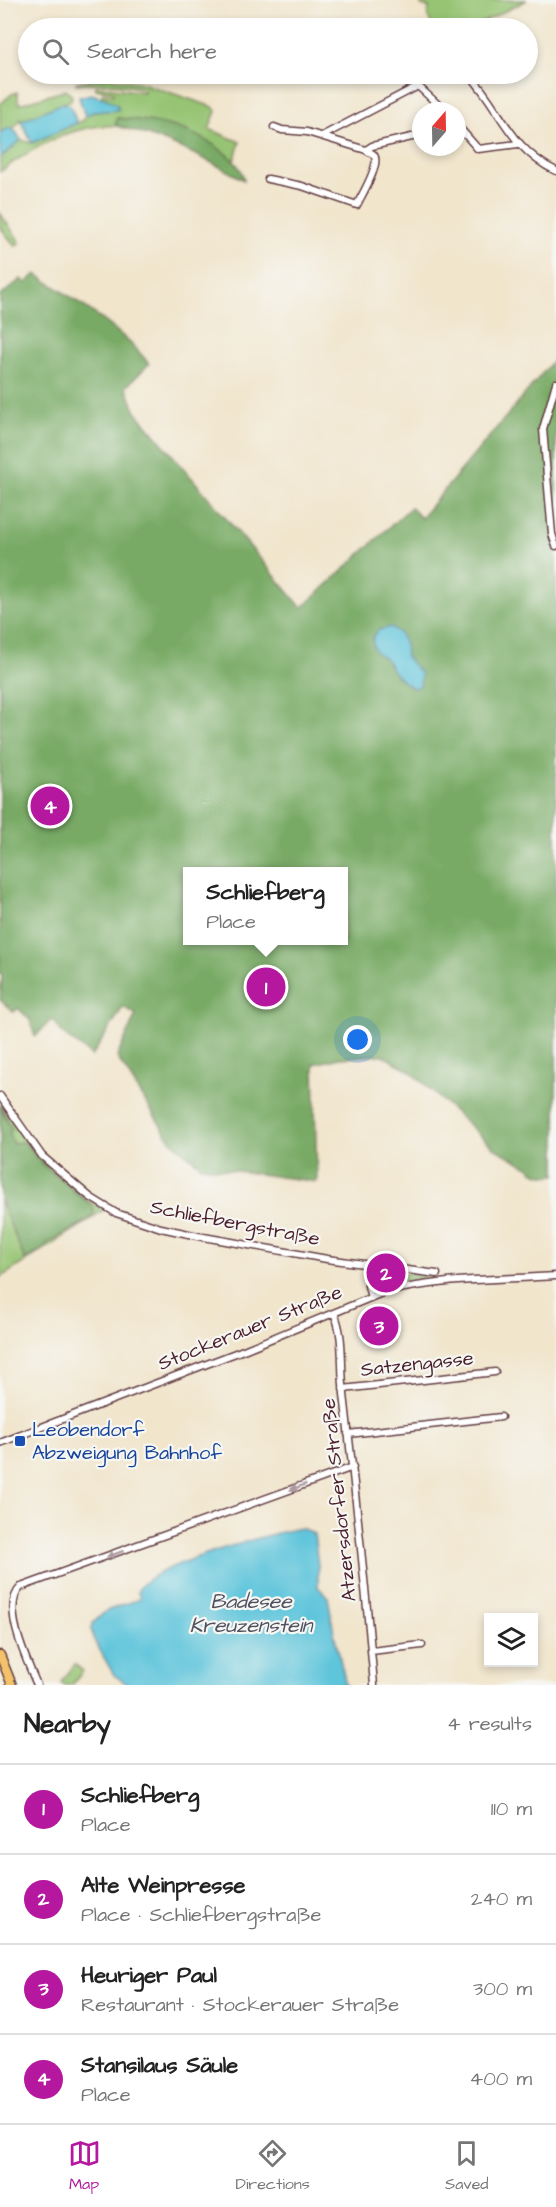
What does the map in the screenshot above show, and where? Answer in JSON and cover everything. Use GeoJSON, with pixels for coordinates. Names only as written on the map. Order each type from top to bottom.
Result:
{"type":"FeatureCollection","features":[{"type":"Feature","properties":{"kind":"main road"},"geometry":{"type":"LineString","coordinates":[[0,1655],[12,1685]]}},
{"type":"Feature","properties":{"kind":"street"},"geometry":{"type":"LineString","coordinates":[[477,84],[518,144],[536,160],[556,171]]}},
{"type":"Feature","properties":{"kind":"street"},"geometry":{"type":"LineString","coordinates":[[322,136],[418,86],[435,102]]}},
{"type":"Feature","properties":{"kind":"street"},"geometry":{"type":"LineString","coordinates":[[267,179],[302,186],[357,205],[375,167],[374,156],[366,150],[307,132],[282,130],[274,126]]}},
{"type":"Feature","properties":{"kind":"street"},"geometry":{"type":"LineString","coordinates":[[466,136],[477,149],[518,144]]}},
{"type":"Feature","properties":{"kind":"street"},"geometry":{"type":"LineString","coordinates":[[366,150],[372,146],[412,137]]}},
{"type":"Feature","properties":{"kind":"street"},"geometry":{"type":"LineString","coordinates":[[556,383],[543,429],[552,534],[556,546]]}},
{"type":"Feature","properties":{"kind":"street","name":"Schliefbergstraße"},"geometry":{"type":"LineString","coordinates":[[0,1096],[42,1156],[90,1197],[116,1213],[161,1228],[198,1236],[284,1252],[437,1274]]}},
{"type":"Feature","properties":{"kind":"street"},"geometry":{"type":"LineString","coordinates":[[371,1265],[382,1293]]}},
{"type":"Feature","properties":{"kind":"street"},"geometry":{"type":"LineString","coordinates":[[371,1265],[368,1286],[371,1298]]}},
{"type":"Feature","properties":{"kind":"street","name":"Stockerauer Straße"},"geometry":{"type":"LineString","coordinates":[[0,1443],[382,1293],[442,1282],[556,1275]]}},
{"type":"Feature","properties":{"kind":"street","name":"Atzersdorfer Straße"},"geometry":{"type":"LineString","coordinates":[[333,1313],[339,1324],[343,1389],[353,1467],[374,1685]]}},
{"type":"Feature","properties":{"kind":"street","name":"Satzengasse"},"geometry":{"type":"LineString","coordinates":[[343,1389],[495,1372]]}},
{"type":"Feature","properties":{"kind":"street"},"geometry":{"type":"LineString","coordinates":[[348,1434],[501,1417]]}},
{"type":"Feature","properties":{"kind":"street"},"geometry":{"type":"LineString","coordinates":[[36,1685],[16,1633],[13,1598],[15,1592],[21,1587],[353,1467]]}},
{"type":"Feature","properties":{"kind":"street"},"geometry":{"type":"LineString","coordinates":[[371,1651],[422,1645]]}},
{"type":"Feature","properties":{"kind":"green space"},"geometry":{"type":"Polygon","coordinates":[[[419,0],[527,0],[492,18],[429,18],[429,7],[422,6],[419,0]]]}},
{"type":"Feature","properties":{"kind":"green space"},"geometry":{"type":"Polygon","coordinates":[[[118,84],[145,84],[213,107],[216,111],[209,129],[240,142],[234,161],[209,142],[180,129],[117,118],[116,126],[86,129],[55,139],[26,154],[0,172],[0,158],[21,140],[32,143],[84,120],[85,116],[93,112],[118,109],[118,106],[101,97],[103,93],[113,95],[113,92],[96,89],[96,86],[144,92],[142,88],[118,84]]]}},
{"type":"Feature","properties":{"kind":"green space"},"geometry":{"type":"Polygon","coordinates":[[[66,90],[72,96],[71,100],[21,121],[21,119],[13,129],[0,132],[0,104],[12,94],[17,92],[19,104],[66,90]]]}},
{"type":"Feature","properties":{"kind":"green space"},"geometry":{"type":"Polygon","coordinates":[[[117,118],[161,123],[202,138],[232,159],[240,169],[244,180],[182,148],[116,126],[117,118]]]}},
{"type":"Feature","properties":{"kind":"green space"},"geometry":{"type":"Polygon","coordinates":[[[0,213],[20,242],[15,246],[0,227],[0,213]]]}},
{"type":"Feature","properties":{"kind":"green space"},"geometry":{"type":"Polygon","coordinates":[[[36,274],[97,315],[139,352],[149,364],[126,387],[136,412],[302,608],[411,507],[421,518],[556,357],[556,1175],[538,1174],[494,1148],[410,1071],[382,1055],[340,1058],[314,1064],[317,1182],[201,1166],[170,1140],[117,1057],[136,1014],[123,1007],[92,1056],[63,1034],[54,1021],[50,1021],[35,1037],[30,1020],[18,1008],[14,1012],[0,1000],[2,975],[0,973],[0,296],[21,279],[26,283],[36,274]],[[399,633],[387,660],[389,666],[406,657],[405,644],[399,633]]]}},
{"type":"Feature","properties":{"kind":"green space"},"geometry":{"type":"Polygon","coordinates":[[[0,1104],[43,1162],[103,1210],[84,1224],[0,1278],[0,1200],[25,1260],[48,1243],[90,1219],[93,1207],[41,1163],[23,1142],[13,1144],[9,1133],[12,1129],[0,1104]]]}},
{"type":"Feature","properties":{"kind":"green space"},"geometry":{"type":"Polygon","coordinates":[[[0,1106],[12,1130],[9,1133],[13,1144],[23,1141],[41,1163],[93,1207],[94,1212],[90,1219],[48,1243],[44,1249],[25,1260],[0,1200],[0,1106]]]}},
{"type":"Feature","properties":{"kind":"green space"},"geometry":{"type":"Polygon","coordinates":[[[379,1269],[434,1277],[400,1282],[397,1279],[396,1283],[383,1284],[376,1271],[379,1269]]]}},
{"type":"Feature","properties":{"kind":"green space"},"geometry":{"type":"Polygon","coordinates":[[[75,1664],[83,1671],[72,1685],[65,1685],[61,1682],[75,1664]]]}},
{"type":"Feature","properties":{"kind":"water"},"geometry":{"type":"Polygon","coordinates":[[[91,94],[107,99],[118,106],[118,110],[93,112],[85,116],[79,97],[91,94]]]}},
{"type":"Feature","properties":{"kind":"water"},"geometry":{"type":"Polygon","coordinates":[[[63,103],[70,105],[77,123],[32,143],[21,121],[63,103]]]}},
{"type":"Feature","properties":{"kind":"water"},"geometry":{"type":"Polygon","coordinates":[[[10,128],[21,140],[0,158],[0,132],[10,128]]]}},
{"type":"Feature","properties":{"kind":"water"},"geometry":{"type":"Polygon","coordinates":[[[391,627],[399,633],[405,644],[406,657],[421,674],[420,686],[413,688],[405,683],[387,660],[375,651],[373,636],[379,630],[391,627]]]}},
{"type":"Feature","properties":{"kind":"water","name":"Badesee Kreuzenstein"},"geometry":{"type":"Polygon","coordinates":[[[301,1528],[314,1534],[318,1587],[328,1597],[346,1685],[129,1685],[114,1675],[93,1638],[91,1628],[93,1623],[106,1611],[140,1599],[138,1591],[146,1582],[186,1562],[239,1543],[301,1528]]]}},
{"type":"Feature","properties":{"kind":"place","name":"Stansilaus Säule"},"geometry":{"type":"Point","coordinates":[50,806]}},
{"type":"Feature","properties":{"kind":"place","name":"Schliefberg"},"geometry":{"type":"Point","coordinates":[266,987]}},
{"type":"Feature","properties":{"kind":"place","name":"Alte Weinpresse"},"geometry":{"type":"Point","coordinates":[386,1273]}},
{"type":"Feature","properties":{"kind":"place","name":"Heuriger Paul"},"geometry":{"type":"Point","coordinates":[379,1326]}},
{"type":"Feature","properties":{"kind":"place","name":"Leobendorf Abzweigung Bahnhof"},"geometry":{"type":"Point","coordinates":[20,1441]}}]}
